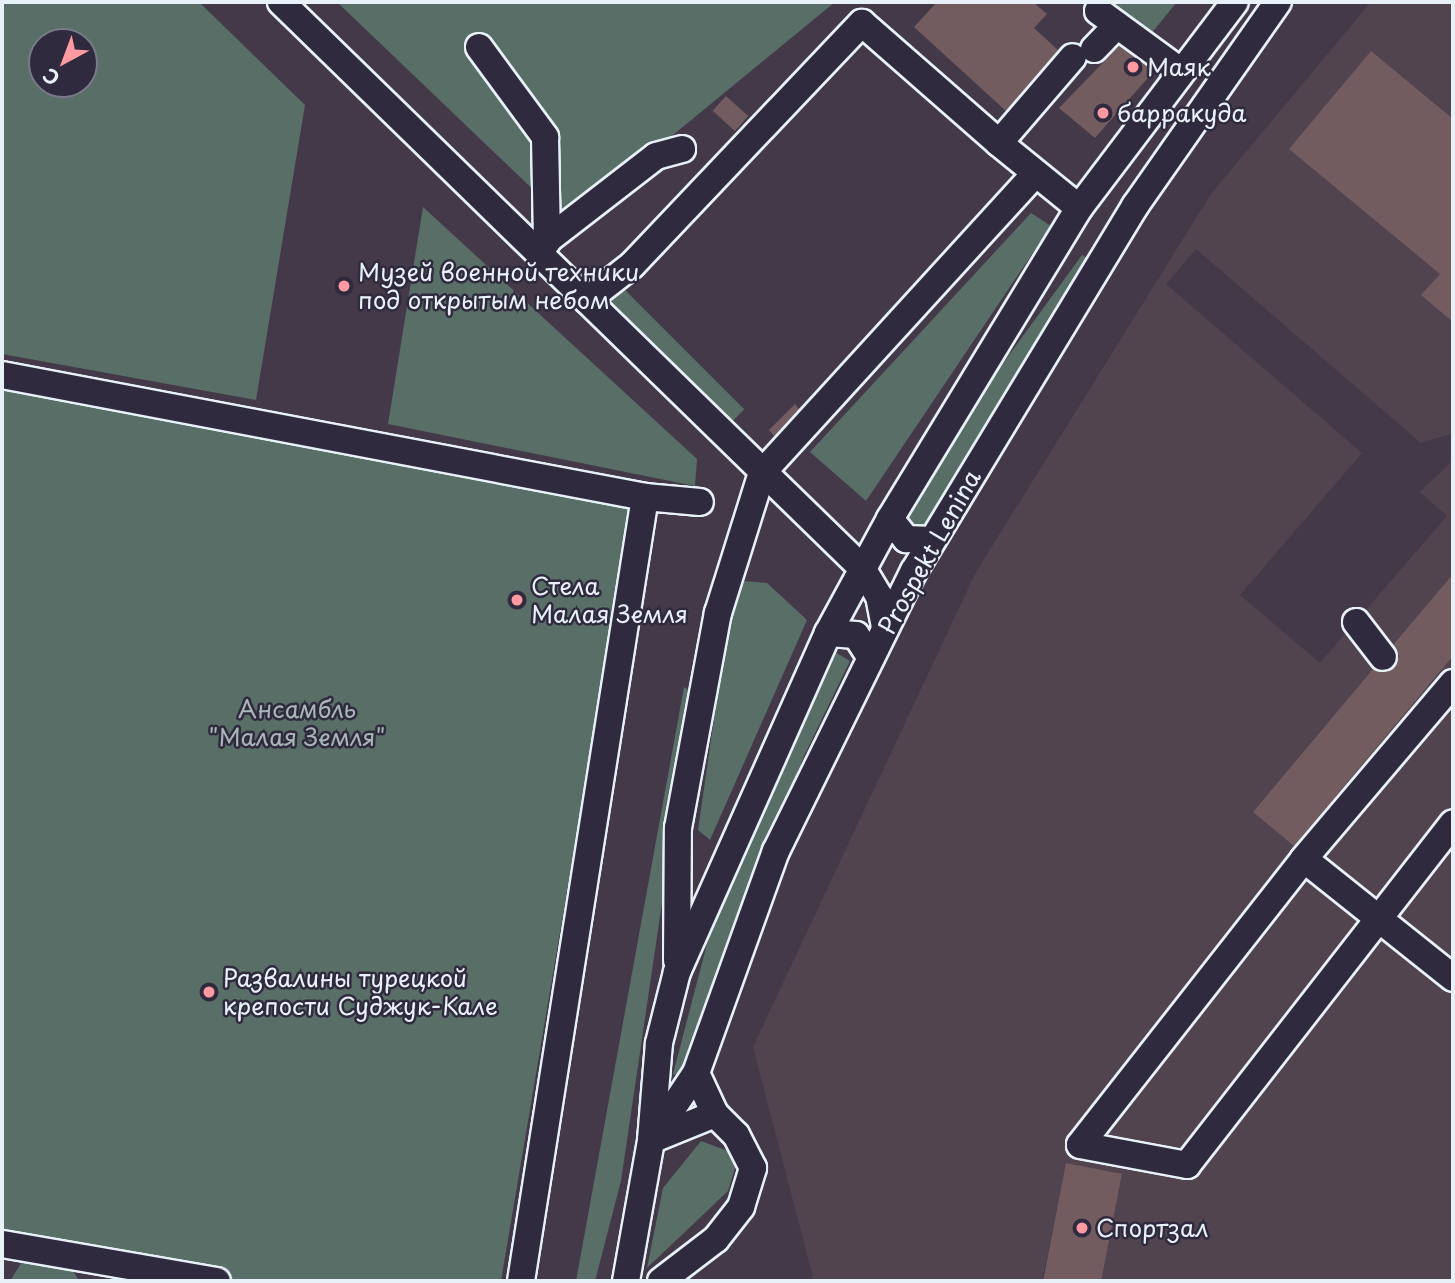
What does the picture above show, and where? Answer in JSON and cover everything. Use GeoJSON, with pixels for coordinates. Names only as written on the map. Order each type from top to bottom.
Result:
{"type":"FeatureCollection","features":[{"type":"Feature","properties":{"kind":"street"},"geometry":{"type":"LineString","coordinates":[[281,2],[541,246],[587,300],[862,568],[879,596],[885,627]]}},
{"type":"Feature","properties":{"kind":"street","name":"Prospekt Lenina"},"geometry":{"type":"LineString","coordinates":[[626,1281],[651,1140],[659,1043],[677,972],[828,633],[890,519],[1079,208],[1179,70],[1235,2]]}},
{"type":"Feature","properties":{"kind":"street","name":"Prospekt Lenina"},"geometry":{"type":"LineString","coordinates":[[651,1140],[696,1073],[776,851],[914,571],[1135,205],[1278,2]]}},
{"type":"Feature","properties":{"kind":"street"},"geometry":{"type":"LineString","coordinates":[[999,143],[1083,53],[1108,18],[1179,70]]}},
{"type":"Feature","properties":{"kind":"street"},"geometry":{"type":"LineString","coordinates":[[587,300],[632,265],[862,23],[1035,174],[1079,208]]}},
{"type":"Feature","properties":{"kind":"street"},"geometry":{"type":"LineString","coordinates":[[479,47],[545,137],[541,246]]}},
{"type":"Feature","properties":{"kind":"street"},"geometry":{"type":"LineString","coordinates":[[541,246],[656,156],[682,149]]}},
{"type":"Feature","properties":{"kind":"street"},"geometry":{"type":"LineString","coordinates":[[762,473],[1035,174]]}},
{"type":"Feature","properties":{"kind":"street"},"geometry":{"type":"LineString","coordinates":[[2,375],[645,497],[700,502]]}},
{"type":"Feature","properties":{"kind":"street","name":"Prospekt Lenina"},"geometry":{"type":"LineString","coordinates":[[677,972],[678,828],[718,613],[762,473]]}},
{"type":"Feature","properties":{"kind":"street"},"geometry":{"type":"LineString","coordinates":[[521,1281],[645,497]]}},
{"type":"Feature","properties":{"kind":"street"},"geometry":{"type":"LineString","coordinates":[[890,519],[906,539],[932,540]]}},
{"type":"Feature","properties":{"kind":"street"},"geometry":{"type":"LineString","coordinates":[[862,568],[887,580],[914,571]]}},
{"type":"Feature","properties":{"kind":"street"},"geometry":{"type":"LineString","coordinates":[[1356,622],[1383,657]]}},
{"type":"Feature","properties":{"kind":"street"},"geometry":{"type":"LineString","coordinates":[[828,633],[856,635],[872,658]]}},
{"type":"Feature","properties":{"kind":"street"},"geometry":{"type":"LineString","coordinates":[[1440,690],[1080,1145],[1187,1165],[1453,823]]}},
{"type":"Feature","properties":{"kind":"street"},"geometry":{"type":"LineString","coordinates":[[1304,859],[1453,978]]}},
{"type":"Feature","properties":{"kind":"street"},"geometry":{"type":"LineString","coordinates":[[662,1281],[716,1239],[741,1207],[753,1168],[736,1135],[715,1114],[696,1073]]}},
{"type":"Feature","properties":{"kind":"street"},"geometry":{"type":"LineString","coordinates":[[651,1140],[715,1114]]}},
{"type":"Feature","properties":{"kind":"street"},"geometry":{"type":"LineString","coordinates":[[2,1244],[217,1281]]}},
{"type":"Feature","properties":{"kind":"shaded area"},"geometry":{"type":"Polygon","coordinates":[[[1371,2],[1453,2],[1453,258],[1422,295],[1453,322],[1453,433],[1421,443],[1196,249],[1166,284],[1362,453],[1240,595],[1320,663],[1447,516],[1420,492],[1453,460],[1453,574],[1253,812],[1294,845],[1453,656],[1453,1281],[1100,1281],[1122,1175],[1067,1163],[1042,1281],[814,1281],[753,1047],[976,572],[1211,194],[1371,2]]]}},
{"type":"Feature","properties":{"kind":"green space"},"geometry":{"type":"Polygon","coordinates":[[[2,2],[199,2],[305,105],[256,400],[2,354],[2,2]]]}},
{"type":"Feature","properties":{"kind":"green space"},"geometry":{"type":"Polygon","coordinates":[[[337,2],[835,2],[567,222],[337,2]]]}},
{"type":"Feature","properties":{"kind":"green space"},"geometry":{"type":"Polygon","coordinates":[[[1087,2],[1177,2],[1145,41],[1087,2]]]}},
{"type":"Feature","properties":{"kind":"green space"},"geometry":{"type":"Polygon","coordinates":[[[423,207],[697,459],[695,486],[388,424],[423,207]]]}},
{"type":"Feature","properties":{"kind":"green space"},"geometry":{"type":"Polygon","coordinates":[[[1031,213],[1051,226],[866,501],[810,452],[1031,213]]]}},
{"type":"Feature","properties":{"kind":"green space"},"geometry":{"type":"Polygon","coordinates":[[[1082,255],[1094,262],[1095,272],[988,422],[922,530],[898,523],[969,410],[1082,255]]]}},
{"type":"Feature","properties":{"kind":"green space"},"geometry":{"type":"Polygon","coordinates":[[[617,282],[744,409],[729,424],[602,297],[617,282]]]}},
{"type":"Feature","properties":{"kind":"green space","name":"Ансамбль \"Малая Земля\""},"geometry":{"type":"Polygon","coordinates":[[[2,372],[636,483],[501,1281],[172,1281],[2,1251],[2,372]]]}},
{"type":"Feature","properties":{"kind":"green space"},"geometry":{"type":"Polygon","coordinates":[[[744,581],[767,583],[807,620],[710,840],[698,830],[728,622],[744,581]]]}},
{"type":"Feature","properties":{"kind":"green space"},"geometry":{"type":"Polygon","coordinates":[[[830,649],[850,661],[804,756],[732,935],[684,1077],[673,1074],[714,917],[830,649]]]}},
{"type":"Feature","properties":{"kind":"green space"},"geometry":{"type":"Polygon","coordinates":[[[684,687],[693,693],[621,1181],[595,1281],[576,1281],[684,687]]]}},
{"type":"Feature","properties":{"kind":"green space"},"geometry":{"type":"Polygon","coordinates":[[[701,1141],[728,1151],[736,1165],[728,1191],[647,1268],[663,1188],[701,1141]]]}},
{"type":"Feature","properties":{"kind":"green space"},"geometry":{"type":"Polygon","coordinates":[[[23,1260],[72,1269],[79,1281],[10,1281],[23,1260]]]}},
{"type":"Feature","properties":{"kind":"building"},"geometry":{"type":"Polygon","coordinates":[[[937,2],[1033,2],[1047,14],[1034,28],[1058,50],[1006,111],[914,27],[937,2]]]}},
{"type":"Feature","properties":{"kind":"building"},"geometry":{"type":"Polygon","coordinates":[[[1119,46],[1154,71],[1095,138],[1059,108],[1119,46]]]}},
{"type":"Feature","properties":{"kind":"building"},"geometry":{"type":"Polygon","coordinates":[[[1371,51],[1453,119],[1453,322],[1421,295],[1440,274],[1289,149],[1371,51]]]}},
{"type":"Feature","properties":{"kind":"building"},"geometry":{"type":"Polygon","coordinates":[[[726,96],[748,116],[735,131],[713,111],[726,96]]]}},
{"type":"Feature","properties":{"kind":"building"},"geometry":{"type":"Polygon","coordinates":[[[795,404],[799,409],[774,436],[769,430],[795,404]]]}},
{"type":"Feature","properties":{"kind":"building"},"geometry":{"type":"Polygon","coordinates":[[[1453,574],[1453,656],[1294,846],[1253,812],[1373,669],[1393,669],[1399,656],[1393,645],[1453,574]]]}},
{"type":"Feature","properties":{"kind":"building","name":"Спортзал"},"geometry":{"type":"Polygon","coordinates":[[[1066,1163],[1122,1174],[1101,1281],[1043,1281],[1066,1163]]]}},
{"type":"Feature","properties":{"kind":"place","name":"Маяк"},"geometry":{"type":"Point","coordinates":[1133,67]}},
{"type":"Feature","properties":{"kind":"place","name":"барракуда"},"geometry":{"type":"Point","coordinates":[1103,113]}},
{"type":"Feature","properties":{"kind":"place","name":"Музей военной техники под открытым небом"},"geometry":{"type":"Point","coordinates":[344,286]}},
{"type":"Feature","properties":{"kind":"place","name":"Стела Малая Земля"},"geometry":{"type":"Point","coordinates":[517,600]}},
{"type":"Feature","properties":{"kind":"place","name":"Развалины турецкой крепости Суджук-Кале"},"geometry":{"type":"Point","coordinates":[209,992]}},
{"type":"Feature","properties":{"kind":"place","name":"Спортзал"},"geometry":{"type":"Point","coordinates":[1082,1228]}}]}
